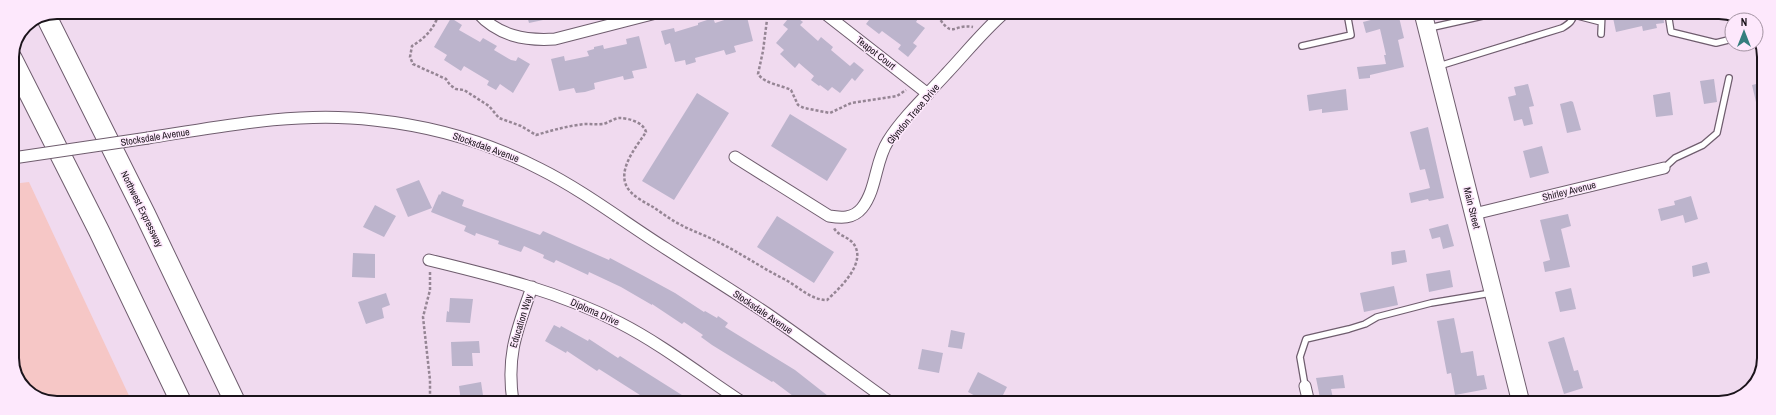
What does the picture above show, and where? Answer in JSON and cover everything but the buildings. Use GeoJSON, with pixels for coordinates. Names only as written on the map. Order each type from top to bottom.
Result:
{"type":"FeatureCollection","features":[{"type":"Feature","properties":{"kind":"highway","name":"Northwest Expressway"},"geometry":{"type":"LineString","coordinates":[[48,20],[145,214],[233,396]]}},
{"type":"Feature","properties":{"kind":"highway"},"geometry":{"type":"LineString","coordinates":[[19,73],[178,396]]}},
{"type":"Feature","properties":{"kind":"main road","name":"Main Street"},"geometry":{"type":"LineString","coordinates":[[1425,21],[1519,396]]}},
{"type":"Feature","properties":{"kind":"street"},"geometry":{"type":"LineString","coordinates":[[484,19],[490,25],[505,33],[520,38],[539,40],[555,39],[633,19]]}},
{"type":"Feature","properties":{"kind":"street","name":"Teapot Court"},"geometry":{"type":"LineString","coordinates":[[832,19],[928,94]]}},
{"type":"Feature","properties":{"kind":"street","name":"Glyndon Trace Drive"},"geometry":{"type":"LineString","coordinates":[[735,157],[829,216],[843,218],[854,216],[862,209],[869,196],[888,141],[928,94],[997,19]]}},
{"type":"Feature","properties":{"kind":"street","name":"Stocksdale Avenue"},"geometry":{"type":"LineString","coordinates":[[19,157],[251,122],[320,117],[375,120],[406,124],[443,132],[474,141],[540,169],[579,191],[767,314],[883,396]]}},
{"type":"Feature","properties":{"kind":"street","name":"Shirley Avenue"},"geometry":{"type":"LineString","coordinates":[[1474,214],[1664,168]]}},
{"type":"Feature","properties":{"kind":"street","name":"Diploma Drive"},"geometry":{"type":"LineString","coordinates":[[429,260],[501,277],[575,302],[620,323],[653,342],[733,396]]}},
{"type":"Feature","properties":{"kind":"street","name":"Education Way"},"geometry":{"type":"LineString","coordinates":[[512,396],[510,374],[514,338],[532,287]]}},
{"type":"Feature","properties":{"kind":"street"},"geometry":{"type":"LineString","coordinates":[[1305,386],[1307,396]]}},
{"type":"Feature","properties":{"kind":"lane"},"geometry":{"type":"LineString","coordinates":[[1302,46],[1351,35],[1348,19]]}},
{"type":"Feature","properties":{"kind":"lane"},"geometry":{"type":"LineString","coordinates":[[1425,21],[1443,19]]}},
{"type":"Feature","properties":{"kind":"lane"},"geometry":{"type":"LineString","coordinates":[[1437,66],[1562,28],[1569,24],[1572,19]]}},
{"type":"Feature","properties":{"kind":"lane"},"geometry":{"type":"LineString","coordinates":[[1591,19],[1601,22]]}},
{"type":"Feature","properties":{"kind":"lane"},"geometry":{"type":"LineString","coordinates":[[1601,19],[1601,34]]}},
{"type":"Feature","properties":{"kind":"lane"},"geometry":{"type":"LineString","coordinates":[[1669,19],[1671,32],[1716,43],[1724,41]]}},
{"type":"Feature","properties":{"kind":"lane"},"geometry":{"type":"LineString","coordinates":[[1664,168],[1675,158],[1703,145],[1717,133],[1729,78]]}},
{"type":"Feature","properties":{"kind":"lane"},"geometry":{"type":"LineString","coordinates":[[1305,386],[1300,357],[1306,339],[1349,330],[1385,315],[1431,303],[1494,293]]}},
{"type":"Feature","properties":{"kind":"path"},"geometry":{"type":"LineString","coordinates":[[437,19],[436,24],[412,46],[410,58],[413,64],[446,79],[450,85],[456,89],[464,90],[489,106],[499,118],[520,126],[536,135],[578,124],[604,124],[619,118],[628,119],[640,124],[645,128],[646,132],[634,150],[625,170],[626,186],[630,191],[641,201],[680,225],[720,242],[771,274],[821,300],[827,300],[831,296],[846,279],[857,262],[855,245],[851,241],[836,233],[829,216]]}},
{"type":"Feature","properties":{"kind":"path"},"geometry":{"type":"LineString","coordinates":[[767,19],[758,74],[761,78],[768,82],[791,90],[798,105],[804,108],[830,113],[851,103],[897,96],[904,93],[914,83]]}},
{"type":"Feature","properties":{"kind":"path"},"geometry":{"type":"LineString","coordinates":[[940,19],[946,28],[951,30],[973,26],[983,34]]}},
{"type":"Feature","properties":{"kind":"path"},"geometry":{"type":"LineString","coordinates":[[429,260],[430,290],[422,317],[430,380],[430,396]]}},
{"type":"Feature","properties":{"kind":"shaded area"},"geometry":{"type":"Polygon","coordinates":[[[29,182],[129,396],[49,395],[32,387],[24,377],[19,361],[19,183],[29,182]]]}}]}
